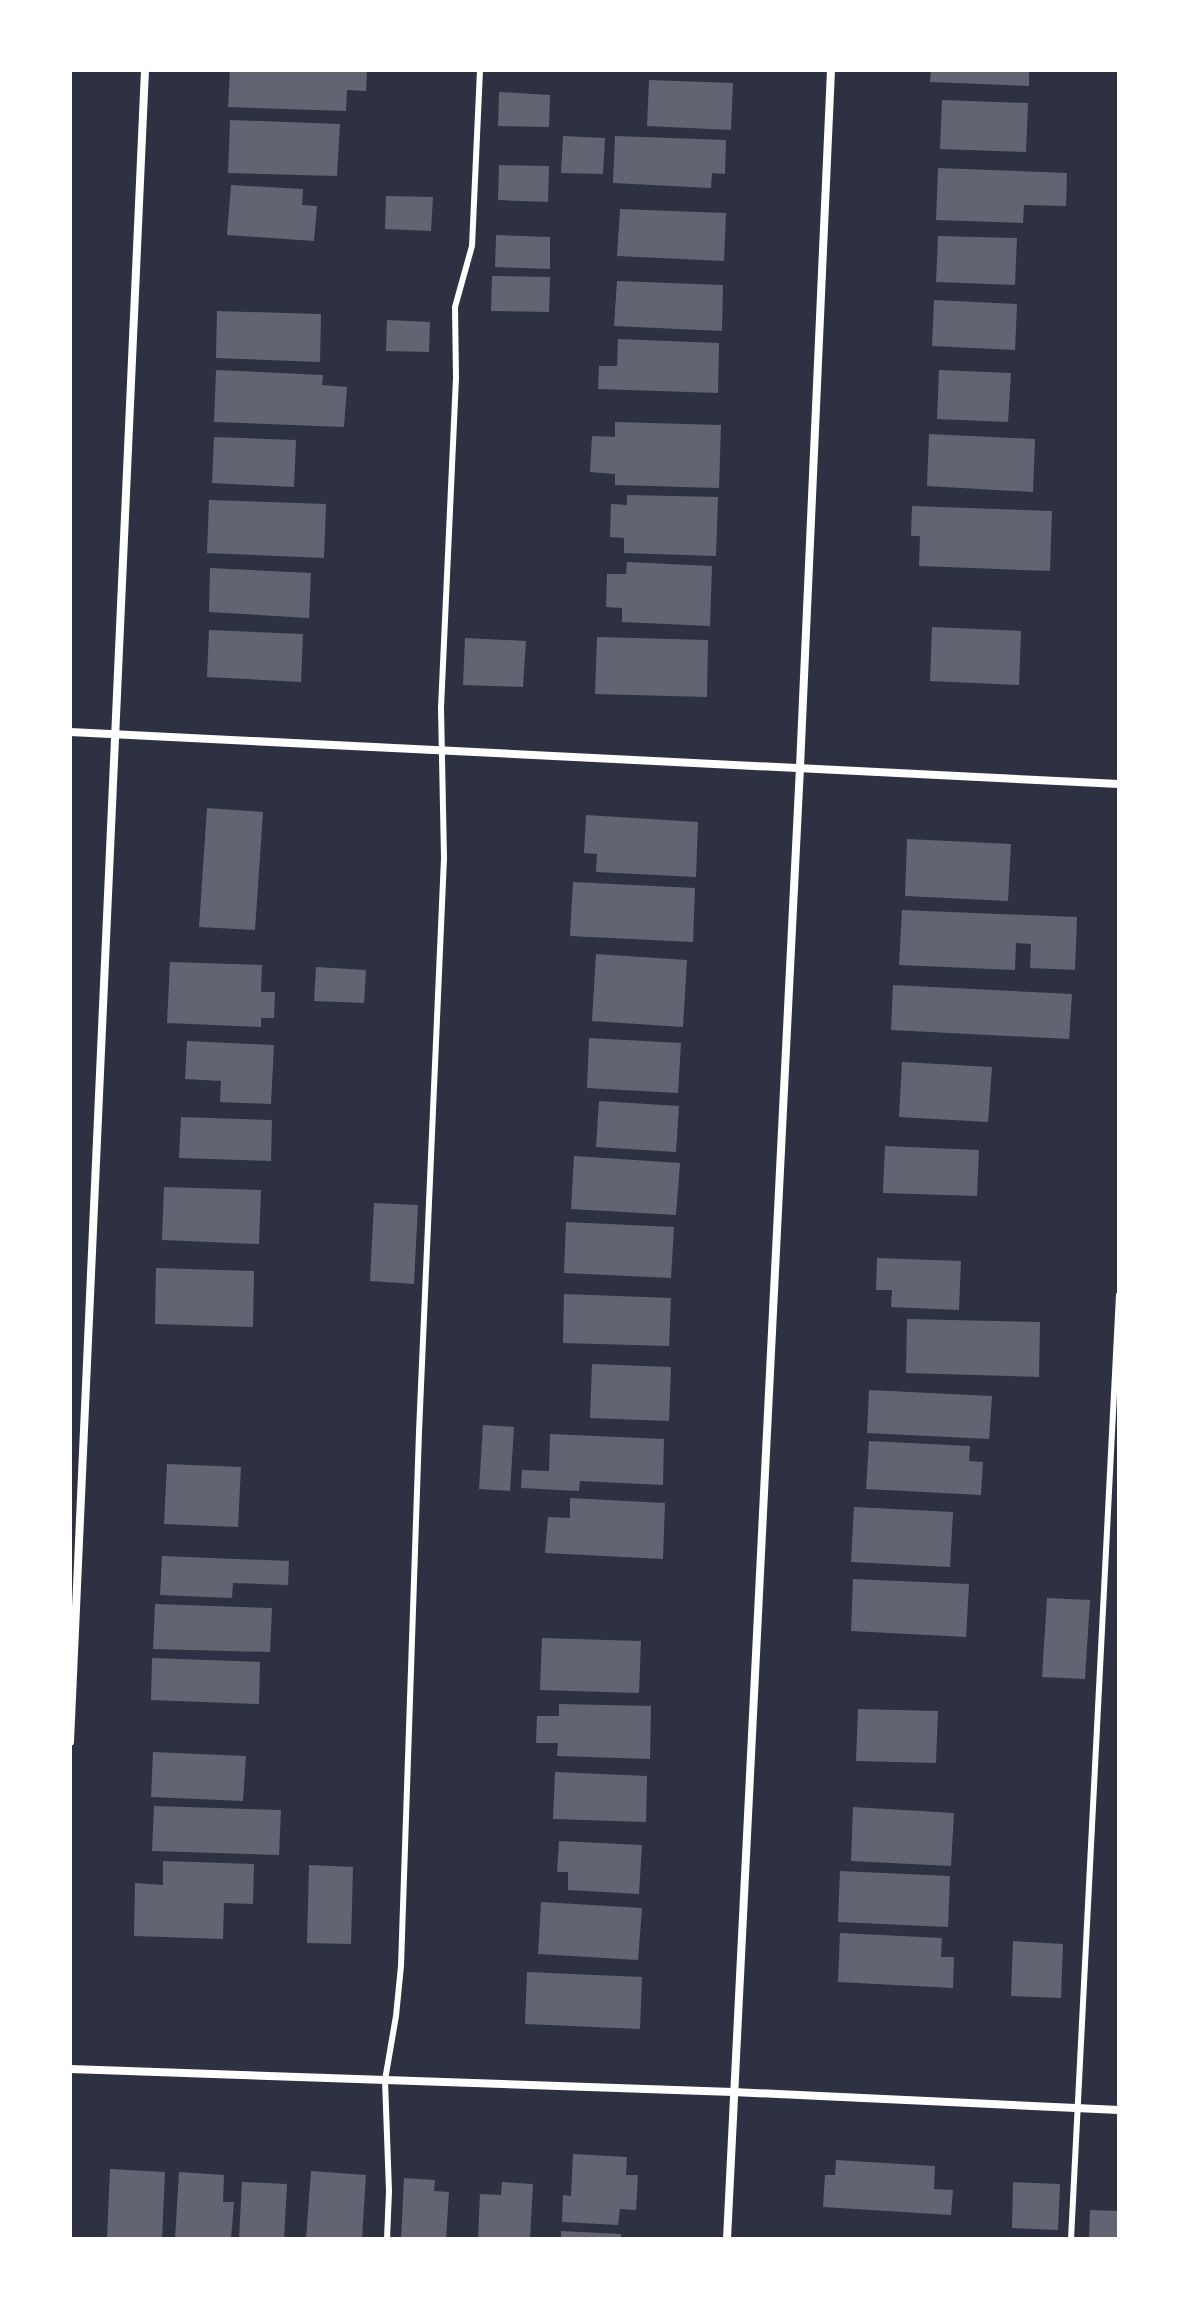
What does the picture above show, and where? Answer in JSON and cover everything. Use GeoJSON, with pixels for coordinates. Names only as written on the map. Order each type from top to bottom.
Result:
{"type":"FeatureCollection","features":[{"type":"Feature","properties":{"kind":"street"},"geometry":{"type":"LineString","coordinates":[[70,1742],[145,70]]}},
{"type":"Feature","properties":{"kind":"street"},"geometry":{"type":"LineString","coordinates":[[727,2239],[800,767],[831,70]]}},
{"type":"Feature","properties":{"kind":"street"},"geometry":{"type":"LineString","coordinates":[[70,732],[1119,784]]}},
{"type":"Feature","properties":{"kind":"street"},"geometry":{"type":"LineString","coordinates":[[70,2069],[733,2092],[1119,2110]]}},
{"type":"Feature","properties":{"kind":"lane"},"geometry":{"type":"LineString","coordinates":[[387,2239],[389,2191],[385,2080],[401,1966],[419,1416],[444,858],[441,708],[456,378],[455,307],[472,246],[480,70]]}},
{"type":"Feature","properties":{"kind":"lane"},"geometry":{"type":"LineString","coordinates":[[1071,2239],[1119,1295]]}},
{"type":"Feature","properties":{"kind":"building"},"geometry":{"type":"Polygon","coordinates":[[[230,70],[367,70],[366,91],[347,90],[346,111],[228,107],[230,70]]]}},
{"type":"Feature","properties":{"kind":"building"},"geometry":{"type":"Polygon","coordinates":[[[931,70],[1029,70],[1029,86],[930,82],[931,70]]]}},
{"type":"Feature","properties":{"kind":"building"},"geometry":{"type":"Polygon","coordinates":[[[649,80],[733,83],[731,130],[647,126],[649,80]]]}},
{"type":"Feature","properties":{"kind":"building"},"geometry":{"type":"Polygon","coordinates":[[[499,92],[550,95],[549,127],[498,126],[499,92]]]}},
{"type":"Feature","properties":{"kind":"building"},"geometry":{"type":"Polygon","coordinates":[[[942,100],[1028,103],[1026,152],[940,149],[942,100]]]}},
{"type":"Feature","properties":{"kind":"building"},"geometry":{"type":"Polygon","coordinates":[[[230,120],[340,124],[337,176],[228,173],[230,120]]]}},
{"type":"Feature","properties":{"kind":"building"},"geometry":{"type":"Polygon","coordinates":[[[563,136],[605,138],[603,174],[561,173],[563,136]]]}},
{"type":"Feature","properties":{"kind":"building"},"geometry":{"type":"Polygon","coordinates":[[[615,136],[726,140],[725,174],[712,173],[711,188],[613,183],[615,136]]]}},
{"type":"Feature","properties":{"kind":"building"},"geometry":{"type":"Polygon","coordinates":[[[499,165],[549,166],[548,202],[498,200],[499,165]]]}},
{"type":"Feature","properties":{"kind":"building"},"geometry":{"type":"Polygon","coordinates":[[[938,168],[1067,173],[1066,206],[1024,205],[1023,223],[936,220],[938,168]]]}},
{"type":"Feature","properties":{"kind":"building"},"geometry":{"type":"Polygon","coordinates":[[[231,185],[303,189],[302,205],[317,206],[314,241],[227,235],[231,185]]]}},
{"type":"Feature","properties":{"kind":"building"},"geometry":{"type":"Polygon","coordinates":[[[386,196],[433,197],[431,231],[385,229],[386,196]]]}},
{"type":"Feature","properties":{"kind":"building"},"geometry":{"type":"Polygon","coordinates":[[[620,209],[726,213],[724,261],[617,256],[620,209]]]}},
{"type":"Feature","properties":{"kind":"building"},"geometry":{"type":"Polygon","coordinates":[[[496,235],[550,237],[550,269],[495,267],[496,235]]]}},
{"type":"Feature","properties":{"kind":"building"},"geometry":{"type":"Polygon","coordinates":[[[938,236],[1017,238],[1015,285],[936,282],[938,236]]]}},
{"type":"Feature","properties":{"kind":"building"},"geometry":{"type":"Polygon","coordinates":[[[492,276],[550,277],[549,312],[491,311],[492,276]]]}},
{"type":"Feature","properties":{"kind":"building"},"geometry":{"type":"Polygon","coordinates":[[[617,281],[723,285],[722,331],[614,326],[617,281]]]}},
{"type":"Feature","properties":{"kind":"building"},"geometry":{"type":"Polygon","coordinates":[[[934,300],[1017,304],[1015,350],[932,346],[934,300]]]}},
{"type":"Feature","properties":{"kind":"building"},"geometry":{"type":"Polygon","coordinates":[[[217,311],[321,314],[320,362],[216,358],[217,311]]]}},
{"type":"Feature","properties":{"kind":"building"},"geometry":{"type":"Polygon","coordinates":[[[387,320],[430,322],[429,352],[386,351],[387,320]]]}},
{"type":"Feature","properties":{"kind":"building"},"geometry":{"type":"Polygon","coordinates":[[[618,339],[719,343],[718,393],[598,389],[599,366],[617,366],[618,339]]]}},
{"type":"Feature","properties":{"kind":"building"},"geometry":{"type":"Polygon","coordinates":[[[216,370],[323,375],[322,385],[347,387],[344,427],[214,422],[216,370]]]}},
{"type":"Feature","properties":{"kind":"building"},"geometry":{"type":"Polygon","coordinates":[[[939,370],[1011,373],[1008,422],[937,419],[939,370]]]}},
{"type":"Feature","properties":{"kind":"building"},"geometry":{"type":"Polygon","coordinates":[[[615,422],[721,425],[719,488],[615,485],[615,474],[590,472],[592,436],[615,437],[615,422]]]}},
{"type":"Feature","properties":{"kind":"building"},"geometry":{"type":"Polygon","coordinates":[[[929,434],[1035,439],[1033,492],[927,486],[929,434]]]}},
{"type":"Feature","properties":{"kind":"building"},"geometry":{"type":"Polygon","coordinates":[[[214,437],[296,440],[294,487],[212,483],[214,437]]]}},
{"type":"Feature","properties":{"kind":"building"},"geometry":{"type":"Polygon","coordinates":[[[627,495],[718,497],[716,556],[624,553],[624,538],[610,537],[611,504],[627,505],[627,495]]]}},
{"type":"Feature","properties":{"kind":"building"},"geometry":{"type":"Polygon","coordinates":[[[209,500],[326,504],[324,558],[207,553],[209,500]]]}},
{"type":"Feature","properties":{"kind":"building"},"geometry":{"type":"Polygon","coordinates":[[[912,506],[1052,511],[1050,571],[919,566],[920,536],[911,536],[912,506]]]}},
{"type":"Feature","properties":{"kind":"building"},"geometry":{"type":"Polygon","coordinates":[[[627,562],[712,566],[710,626],[622,622],[622,608],[606,607],[607,574],[626,574],[627,562]]]}},
{"type":"Feature","properties":{"kind":"building"},"geometry":{"type":"Polygon","coordinates":[[[210,568],[311,573],[309,618],[209,612],[210,568]]]}},
{"type":"Feature","properties":{"kind":"building"},"geometry":{"type":"Polygon","coordinates":[[[932,627],[1021,631],[1019,685],[930,681],[932,627]]]}},
{"type":"Feature","properties":{"kind":"building"},"geometry":{"type":"Polygon","coordinates":[[[209,630],[303,634],[301,682],[207,677],[209,630]]]}},
{"type":"Feature","properties":{"kind":"building"},"geometry":{"type":"Polygon","coordinates":[[[597,637],[708,640],[707,697],[595,694],[597,637]]]}},
{"type":"Feature","properties":{"kind":"building"},"geometry":{"type":"Polygon","coordinates":[[[465,638],[526,641],[523,687],[463,685],[465,638]]]}},
{"type":"Feature","properties":{"kind":"building"},"geometry":{"type":"Polygon","coordinates":[[[207,808],[263,812],[255,930],[199,927],[207,808]]]}},
{"type":"Feature","properties":{"kind":"building"},"geometry":{"type":"Polygon","coordinates":[[[586,815],[698,822],[696,877],[596,872],[597,854],[584,853],[586,815]]]}},
{"type":"Feature","properties":{"kind":"building"},"geometry":{"type":"Polygon","coordinates":[[[907,839],[1011,844],[1008,901],[905,896],[907,839]]]}},
{"type":"Feature","properties":{"kind":"building"},"geometry":{"type":"Polygon","coordinates":[[[573,882],[695,888],[693,942],[570,936],[573,882]]]}},
{"type":"Feature","properties":{"kind":"building"},"geometry":{"type":"Polygon","coordinates":[[[902,910],[1077,917],[1075,970],[1030,968],[1031,944],[1016,943],[1015,970],[899,965],[902,910]]]}},
{"type":"Feature","properties":{"kind":"building"},"geometry":{"type":"Polygon","coordinates":[[[596,954],[687,960],[683,1027],[592,1021],[596,954]]]}},
{"type":"Feature","properties":{"kind":"building"},"geometry":{"type":"Polygon","coordinates":[[[170,962],[262,965],[261,992],[275,992],[274,1018],[261,1018],[261,1027],[167,1023],[170,962]]]}},
{"type":"Feature","properties":{"kind":"building"},"geometry":{"type":"Polygon","coordinates":[[[316,967],[366,970],[364,1003],[314,1001],[316,967]]]}},
{"type":"Feature","properties":{"kind":"building"},"geometry":{"type":"Polygon","coordinates":[[[893,985],[1072,994],[1069,1039],[891,1030],[893,985]]]}},
{"type":"Feature","properties":{"kind":"building"},"geometry":{"type":"Polygon","coordinates":[[[589,1038],[681,1043],[678,1093],[587,1088],[589,1038]]]}},
{"type":"Feature","properties":{"kind":"building"},"geometry":{"type":"Polygon","coordinates":[[[187,1041],[274,1045],[271,1104],[220,1102],[221,1081],[185,1079],[187,1041]]]}},
{"type":"Feature","properties":{"kind":"building"},"geometry":{"type":"Polygon","coordinates":[[[902,1062],[992,1067],[988,1122],[899,1117],[902,1062]]]}},
{"type":"Feature","properties":{"kind":"building"},"geometry":{"type":"Polygon","coordinates":[[[599,1101],[679,1106],[676,1152],[596,1147],[599,1101]]]}},
{"type":"Feature","properties":{"kind":"building"},"geometry":{"type":"Polygon","coordinates":[[[181,1117],[272,1120],[271,1161],[179,1158],[181,1117]]]}},
{"type":"Feature","properties":{"kind":"building"},"geometry":{"type":"Polygon","coordinates":[[[885,1146],[979,1150],[977,1196],[883,1193],[885,1146]]]}},
{"type":"Feature","properties":{"kind":"building"},"geometry":{"type":"Polygon","coordinates":[[[574,1156],[680,1163],[676,1215],[571,1209],[574,1156]]]}},
{"type":"Feature","properties":{"kind":"building"},"geometry":{"type":"Polygon","coordinates":[[[164,1187],[261,1190],[259,1244],[162,1240],[164,1187]]]}},
{"type":"Feature","properties":{"kind":"building"},"geometry":{"type":"Polygon","coordinates":[[[374,1203],[418,1205],[414,1284],[370,1281],[374,1203]]]}},
{"type":"Feature","properties":{"kind":"building"},"geometry":{"type":"Polygon","coordinates":[[[566,1222],[674,1227],[671,1278],[564,1273],[566,1222]]]}},
{"type":"Feature","properties":{"kind":"building"},"geometry":{"type":"Polygon","coordinates":[[[877,1258],[961,1261],[959,1310],[891,1307],[892,1290],[876,1290],[877,1258]]]}},
{"type":"Feature","properties":{"kind":"building"},"geometry":{"type":"Polygon","coordinates":[[[156,1268],[254,1271],[253,1327],[155,1324],[156,1268]]]}},
{"type":"Feature","properties":{"kind":"building"},"geometry":{"type":"Polygon","coordinates":[[[564,1294],[671,1298],[669,1346],[563,1343],[564,1294]]]}},
{"type":"Feature","properties":{"kind":"building"},"geometry":{"type":"Polygon","coordinates":[[[907,1319],[1040,1322],[1039,1377],[906,1373],[907,1319]]]}},
{"type":"Feature","properties":{"kind":"building"},"geometry":{"type":"Polygon","coordinates":[[[592,1364],[671,1367],[669,1421],[590,1418],[592,1364]]]}},
{"type":"Feature","properties":{"kind":"building"},"geometry":{"type":"Polygon","coordinates":[[[869,1390],[992,1396],[989,1439],[867,1433],[869,1390]]]}},
{"type":"Feature","properties":{"kind":"building"},"geometry":{"type":"Polygon","coordinates":[[[483,1425],[514,1427],[510,1491],[479,1489],[483,1425]]]}},
{"type":"Feature","properties":{"kind":"building"},"geometry":{"type":"Polygon","coordinates":[[[550,1434],[664,1439],[663,1485],[580,1481],[579,1491],[521,1488],[522,1470],[549,1471],[550,1434]]]}},
{"type":"Feature","properties":{"kind":"building"},"geometry":{"type":"Polygon","coordinates":[[[869,1441],[970,1446],[969,1461],[983,1462],[981,1495],[866,1489],[869,1441]]]}},
{"type":"Feature","properties":{"kind":"building"},"geometry":{"type":"Polygon","coordinates":[[[167,1464],[241,1467],[238,1527],[164,1524],[167,1464]]]}},
{"type":"Feature","properties":{"kind":"building"},"geometry":{"type":"Polygon","coordinates":[[[570,1498],[665,1503],[663,1559],[545,1553],[548,1517],[570,1518],[570,1498]]]}},
{"type":"Feature","properties":{"kind":"building"},"geometry":{"type":"Polygon","coordinates":[[[854,1507],[953,1512],[950,1567],[851,1562],[854,1507]]]}},
{"type":"Feature","properties":{"kind":"building"},"geometry":{"type":"Polygon","coordinates":[[[162,1556],[289,1561],[288,1585],[233,1583],[232,1598],[160,1595],[162,1556]]]}},
{"type":"Feature","properties":{"kind":"building"},"geometry":{"type":"Polygon","coordinates":[[[853,1579],[969,1584],[966,1637],[851,1631],[853,1579]]]}},
{"type":"Feature","properties":{"kind":"building"},"geometry":{"type":"Polygon","coordinates":[[[1047,1598],[1090,1600],[1085,1679],[1042,1677],[1047,1598]]]}},
{"type":"Feature","properties":{"kind":"building"},"geometry":{"type":"Polygon","coordinates":[[[155,1604],[272,1608],[270,1652],[153,1649],[155,1604]]]}},
{"type":"Feature","properties":{"kind":"building"},"geometry":{"type":"Polygon","coordinates":[[[542,1638],[641,1641],[639,1693],[540,1690],[542,1638]]]}},
{"type":"Feature","properties":{"kind":"building"},"geometry":{"type":"Polygon","coordinates":[[[152,1658],[260,1662],[259,1704],[151,1700],[152,1658]]]}},
{"type":"Feature","properties":{"kind":"building"},"geometry":{"type":"Polygon","coordinates":[[[559,1704],[651,1706],[650,1759],[557,1756],[558,1743],[536,1743],[537,1716],[559,1716],[559,1704]]]}},
{"type":"Feature","properties":{"kind":"building"},"geometry":{"type":"Polygon","coordinates":[[[858,1709],[938,1711],[936,1763],[856,1761],[858,1709]]]}},
{"type":"Feature","properties":{"kind":"building"},"geometry":{"type":"Polygon","coordinates":[[[153,1752],[246,1756],[243,1801],[151,1797],[153,1752]]]}},
{"type":"Feature","properties":{"kind":"building"},"geometry":{"type":"Polygon","coordinates":[[[555,1772],[647,1776],[646,1822],[553,1819],[555,1772]]]}},
{"type":"Feature","properties":{"kind":"building"},"geometry":{"type":"Polygon","coordinates":[[[154,1806],[281,1810],[279,1855],[152,1851],[154,1806]]]}},
{"type":"Feature","properties":{"kind":"building"},"geometry":{"type":"Polygon","coordinates":[[[853,1807],[954,1813],[951,1866],[851,1861],[853,1807]]]}},
{"type":"Feature","properties":{"kind":"building"},"geometry":{"type":"Polygon","coordinates":[[[559,1841],[642,1845],[639,1894],[568,1890],[568,1872],[557,1872],[559,1841]]]}},
{"type":"Feature","properties":{"kind":"building"},"geometry":{"type":"Polygon","coordinates":[[[163,1861],[254,1864],[253,1904],[224,1903],[223,1939],[134,1936],[135,1883],[163,1885],[163,1861]]]}},
{"type":"Feature","properties":{"kind":"building"},"geometry":{"type":"Polygon","coordinates":[[[309,1865],[353,1867],[351,1944],[307,1943],[309,1865]]]}},
{"type":"Feature","properties":{"kind":"building"},"geometry":{"type":"Polygon","coordinates":[[[840,1871],[950,1876],[948,1927],[838,1922],[840,1871]]]}},
{"type":"Feature","properties":{"kind":"building"},"geometry":{"type":"Polygon","coordinates":[[[541,1902],[642,1908],[638,1960],[538,1954],[541,1902]]]}},
{"type":"Feature","properties":{"kind":"building"},"geometry":{"type":"Polygon","coordinates":[[[840,1933],[942,1938],[941,1957],[954,1957],[953,1988],[838,1982],[840,1933]]]}},
{"type":"Feature","properties":{"kind":"building"},"geometry":{"type":"Polygon","coordinates":[[[1013,1941],[1063,1944],[1061,1998],[1011,1996],[1013,1941]]]}},
{"type":"Feature","properties":{"kind":"building"},"geometry":{"type":"Polygon","coordinates":[[[527,1972],[642,1977],[640,2029],[525,2024],[527,1972]]]}},
{"type":"Feature","properties":{"kind":"building"},"geometry":{"type":"Polygon","coordinates":[[[573,2154],[627,2157],[626,2175],[638,2175],[636,2210],[620,2209],[618,2225],[562,2222],[563,2195],[571,2196],[573,2154]]]}},
{"type":"Feature","properties":{"kind":"building"},"geometry":{"type":"Polygon","coordinates":[[[836,2160],[935,2166],[934,2189],[953,2190],[951,2215],[823,2207],[825,2175],[835,2175],[836,2160]]]}},
{"type":"Feature","properties":{"kind":"building"},"geometry":{"type":"Polygon","coordinates":[[[110,2169],[165,2172],[162,2239],[107,2239],[110,2169]]]}},
{"type":"Feature","properties":{"kind":"building"},"geometry":{"type":"Polygon","coordinates":[[[311,2171],[366,2175],[362,2239],[306,2239],[311,2171]]]}},
{"type":"Feature","properties":{"kind":"building"},"geometry":{"type":"Polygon","coordinates":[[[179,2172],[224,2175],[223,2202],[234,2202],[231,2239],[175,2239],[179,2172]]]}},
{"type":"Feature","properties":{"kind":"building"},"geometry":{"type":"Polygon","coordinates":[[[404,2178],[435,2180],[434,2191],[449,2192],[446,2239],[401,2239],[404,2178]]]}},
{"type":"Feature","properties":{"kind":"building"},"geometry":{"type":"Polygon","coordinates":[[[242,2182],[287,2184],[284,2239],[239,2239],[242,2182]]]}},
{"type":"Feature","properties":{"kind":"building"},"geometry":{"type":"Polygon","coordinates":[[[502,2182],[533,2184],[530,2239],[478,2239],[480,2194],[501,2195],[502,2182]]]}},
{"type":"Feature","properties":{"kind":"building"},"geometry":{"type":"Polygon","coordinates":[[[1013,2182],[1060,2184],[1058,2230],[1012,2228],[1013,2182]]]}},
{"type":"Feature","properties":{"kind":"building"},"geometry":{"type":"Polygon","coordinates":[[[1090,2210],[1119,2211],[1119,2239],[1089,2239],[1090,2210]]]}},
{"type":"Feature","properties":{"kind":"building"},"geometry":{"type":"Polygon","coordinates":[[[561,2231],[621,2234],[621,2239],[561,2239],[561,2231]]]}}]}
